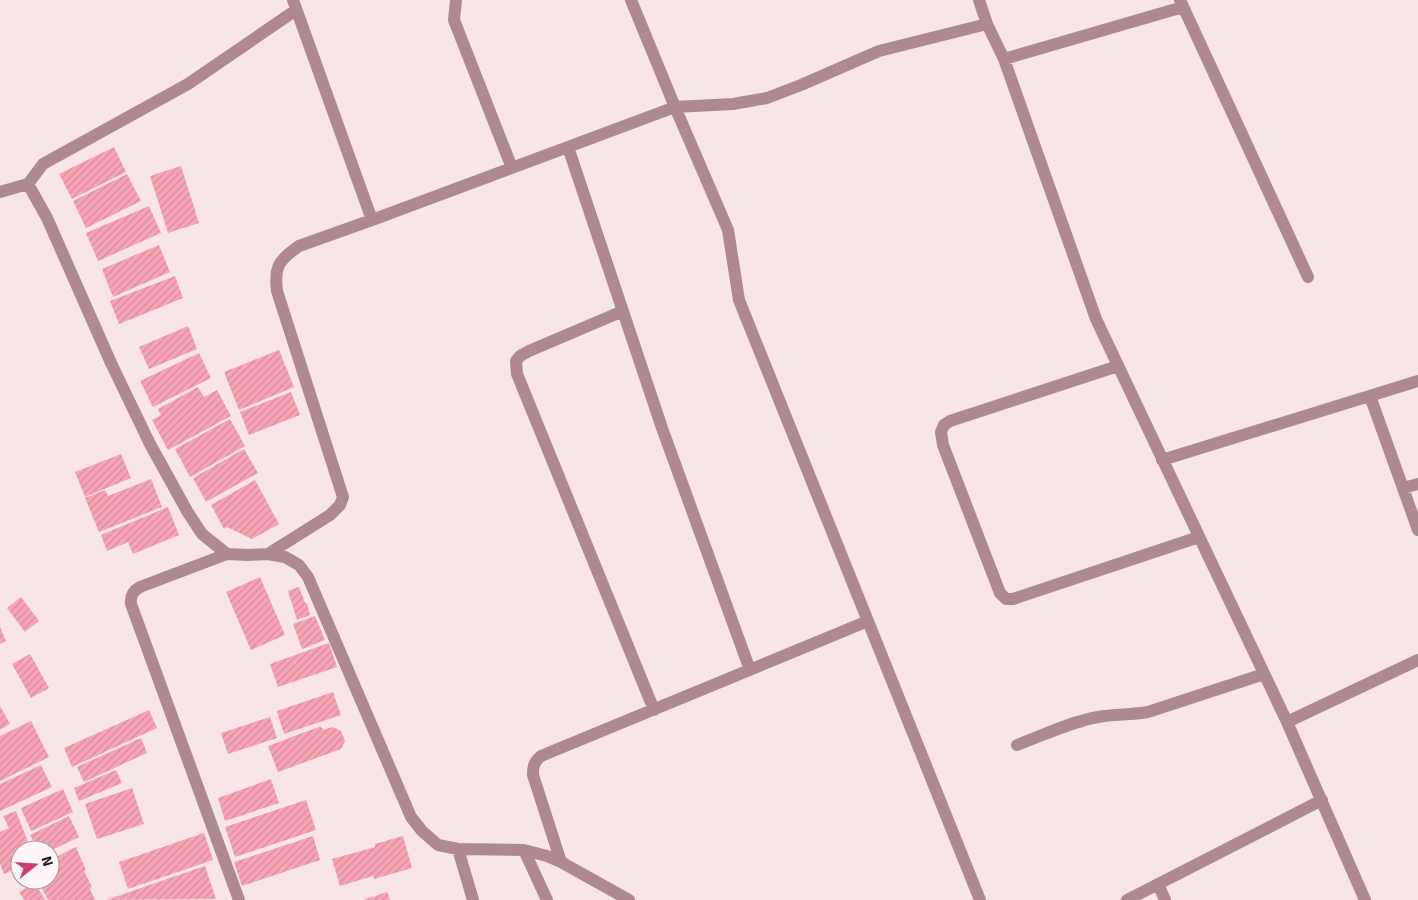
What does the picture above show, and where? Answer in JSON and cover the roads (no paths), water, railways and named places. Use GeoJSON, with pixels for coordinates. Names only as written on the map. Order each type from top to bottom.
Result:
{"type":"FeatureCollection","features":[{"type":"Feature","properties":{"kind":"street"},"geometry":{"type":"LineString","coordinates":[[456,0],[454,20],[512,168]]}},
{"type":"Feature","properties":{"kind":"street"},"geometry":{"type":"LineString","coordinates":[[631,0],[728,230],[739,300],[980,900]]}},
{"type":"Feature","properties":{"kind":"street"},"geometry":{"type":"LineString","coordinates":[[979,0],[987,24],[1004,60],[1096,319],[1287,722],[1366,900]]}},
{"type":"Feature","properties":{"kind":"street"},"geometry":{"type":"LineString","coordinates":[[1004,60],[1182,3],[1308,278]]}},
{"type":"Feature","properties":{"kind":"street"},"geometry":{"type":"LineString","coordinates":[[0,192],[28,184],[43,164],[188,84],[294,5],[372,220]]}},
{"type":"Feature","properties":{"kind":"street"},"geometry":{"type":"LineString","coordinates":[[268,554],[330,514],[340,505],[343,497],[277,291],[275,275],[280,261],[299,246],[675,108],[733,104],[767,98],[879,51],[987,24]]}},
{"type":"Feature","properties":{"kind":"street"},"geometry":{"type":"LineString","coordinates":[[568,147],[662,428],[750,670]]}},
{"type":"Feature","properties":{"kind":"street"},"geometry":{"type":"LineString","coordinates":[[28,184],[47,218],[111,363],[150,444],[202,534],[227,554]]}},
{"type":"Feature","properties":{"kind":"street"},"geometry":{"type":"LineString","coordinates":[[623,311],[520,356],[516,361],[517,374],[654,710]]}},
{"type":"Feature","properties":{"kind":"street"},"geometry":{"type":"LineString","coordinates":[[1118,366],[950,421],[944,425],[941,432],[943,446],[1000,593],[1006,599],[1013,599],[1199,537]]}},
{"type":"Feature","properties":{"kind":"street"},"geometry":{"type":"LineString","coordinates":[[1162,460],[1418,381]]}},
{"type":"Feature","properties":{"kind":"street"},"geometry":{"type":"LineString","coordinates":[[1370,396],[1418,530]]}},
{"type":"Feature","properties":{"kind":"street"},"geometry":{"type":"LineString","coordinates":[[1403,488],[1418,484]]}},
{"type":"Feature","properties":{"kind":"street"},"geometry":{"type":"LineString","coordinates":[[239,900],[130,598],[136,589],[140,587],[227,554],[268,554],[284,557],[299,565],[308,577],[411,817],[422,831],[438,844],[458,849],[524,850],[547,856],[629,900]]}},
{"type":"Feature","properties":{"kind":"street"},"geometry":{"type":"LineString","coordinates":[[561,862],[533,775],[536,760],[541,756],[868,621]]}},
{"type":"Feature","properties":{"kind":"street"},"geometry":{"type":"LineString","coordinates":[[1287,722],[1418,660]]}},
{"type":"Feature","properties":{"kind":"street"},"geometry":{"type":"LineString","coordinates":[[1017,745],[1082,721],[1098,717],[1148,712],[1264,674]]}},
{"type":"Feature","properties":{"kind":"street"},"geometry":{"type":"LineString","coordinates":[[1127,900],[1322,800]]}},
{"type":"Feature","properties":{"kind":"street"},"geometry":{"type":"LineString","coordinates":[[458,849],[473,900]]}},
{"type":"Feature","properties":{"kind":"street"},"geometry":{"type":"LineString","coordinates":[[524,850],[547,900]]}},
{"type":"Feature","properties":{"kind":"street"},"geometry":{"type":"LineString","coordinates":[[1158,884],[1165,900]]}}]}
